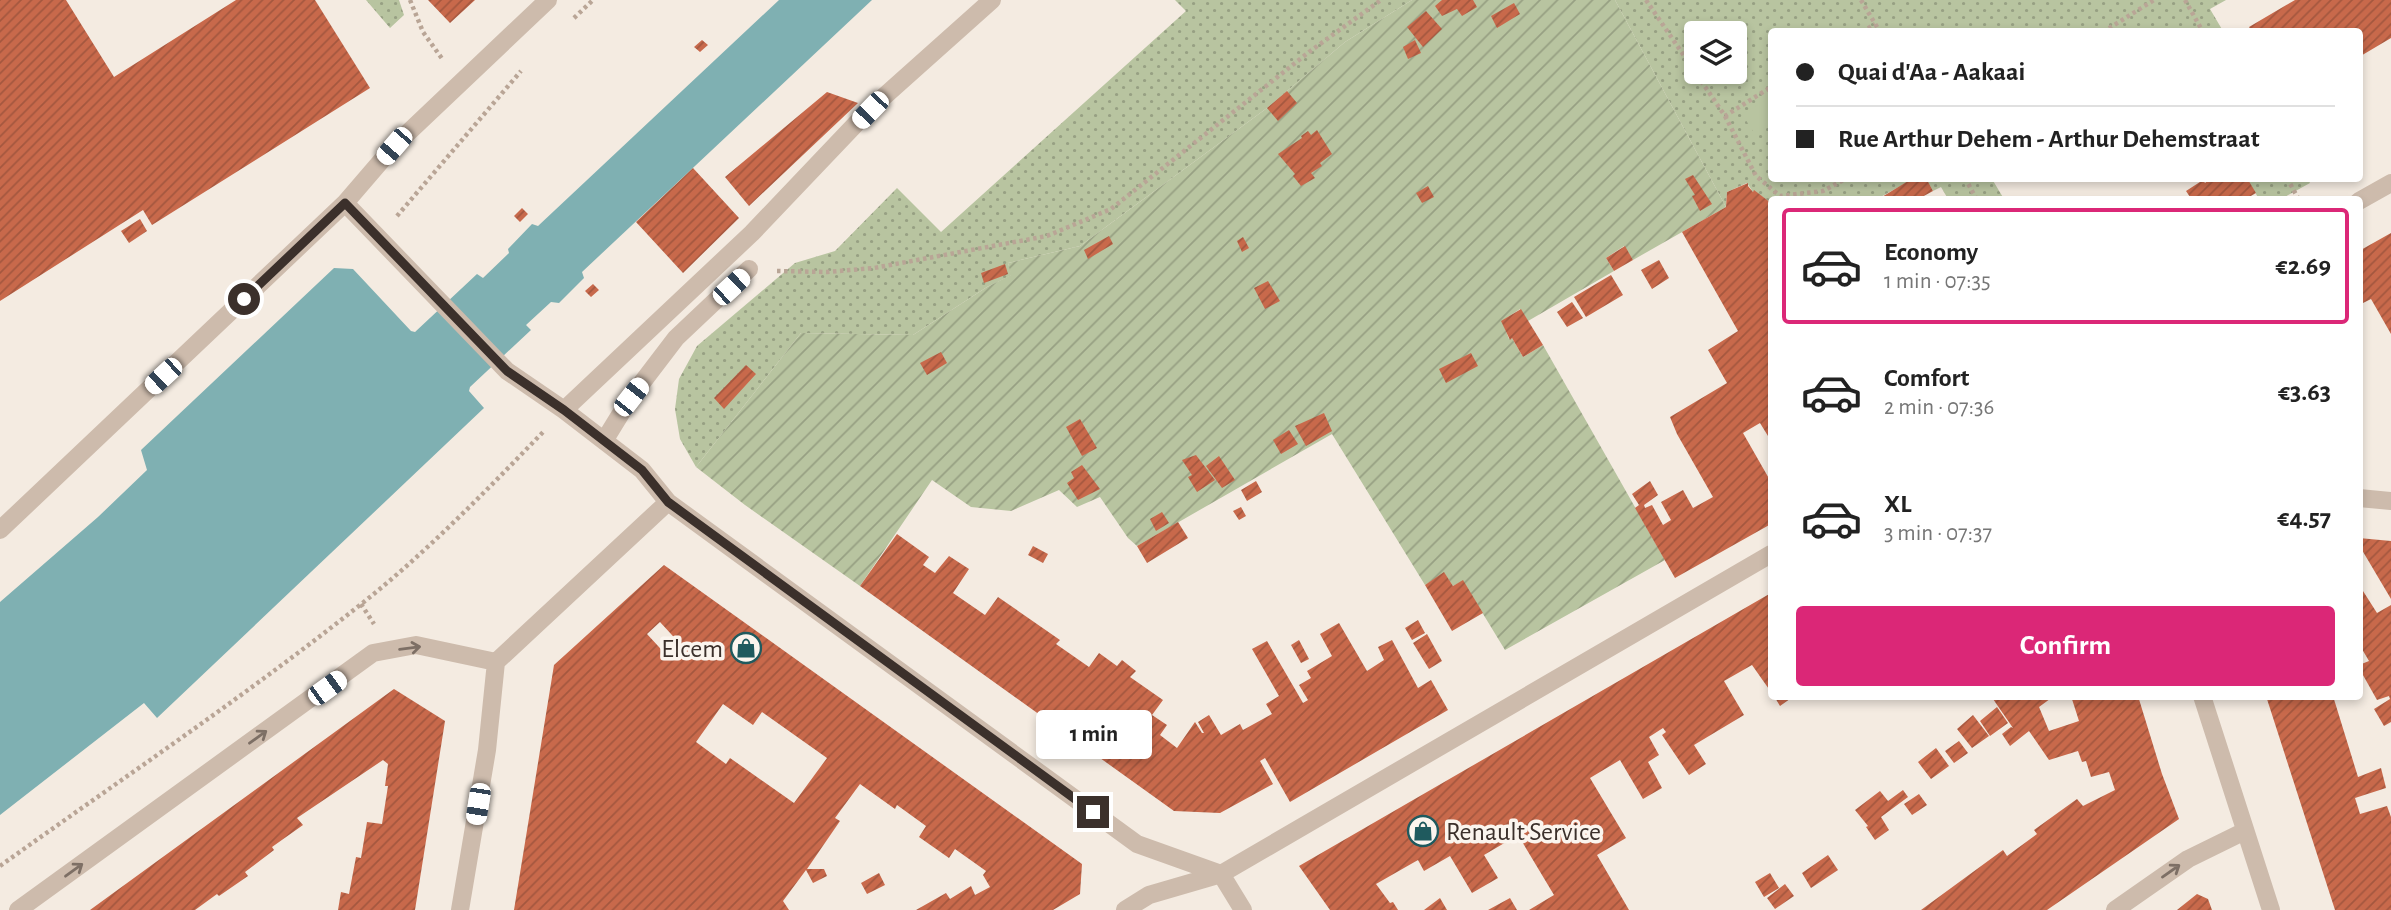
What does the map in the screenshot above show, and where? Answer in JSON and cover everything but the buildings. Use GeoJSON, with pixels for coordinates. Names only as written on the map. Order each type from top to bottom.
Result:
{"type":"FeatureCollection","features":[{"type":"Feature","properties":{"kind":"street"},"geometry":{"type":"LineString","coordinates":[[0,530],[345,203],[394,146],[548,0]]}},
{"type":"Feature","properties":{"kind":"street"},"geometry":{"type":"LineString","coordinates":[[564,410],[752,233],[870,110],[992,0]]}},
{"type":"Feature","properties":{"kind":"street"},"geometry":{"type":"LineString","coordinates":[[2363,199],[2391,183]]}},
{"type":"Feature","properties":{"kind":"street"},"geometry":{"type":"LineString","coordinates":[[345,203],[507,371],[564,410],[642,470],[668,502],[1137,845],[1220,874],[1243,910]]}},
{"type":"Feature","properties":{"kind":"street"},"geometry":{"type":"LineString","coordinates":[[604,441],[631,397],[676,338],[749,270]]}},
{"type":"Feature","properties":{"kind":"street"},"geometry":{"type":"LineString","coordinates":[[2363,498],[2391,501]]}},
{"type":"Feature","properties":{"kind":"street"},"geometry":{"type":"LineString","coordinates":[[460,910],[486,751],[496,662],[668,502]]}},
{"type":"Feature","properties":{"kind":"street"},"geometry":{"type":"LineString","coordinates":[[1125,910],[1149,895],[1220,874],[1768,556]]}},
{"type":"Feature","properties":{"kind":"street"},"geometry":{"type":"LineString","coordinates":[[18,910],[373,653],[416,645],[496,662]]}},
{"type":"Feature","properties":{"kind":"street"},"geometry":{"type":"LineString","coordinates":[[2203,700],[2271,910]]}},
{"type":"Feature","properties":{"kind":"street"},"geometry":{"type":"LineString","coordinates":[[2115,910],[2188,859],[2245,831]]}},
{"type":"Feature","properties":{"kind":"path"},"geometry":{"type":"LineString","coordinates":[[410,0],[422,32],[462,82]]}},
{"type":"Feature","properties":{"kind":"path"},"geometry":{"type":"LineString","coordinates":[[573,19],[593,0]]}},
{"type":"Feature","properties":{"kind":"path"},"geometry":{"type":"LineString","coordinates":[[749,270],[827,272],[874,268],[1047,236],[1111,209],[1309,52],[1381,0]]}},
{"type":"Feature","properties":{"kind":"path"},"geometry":{"type":"LineString","coordinates":[[1646,0],[1725,116],[1756,176],[1780,196],[1823,191],[1840,182]]}},
{"type":"Feature","properties":{"kind":"path"},"geometry":{"type":"LineString","coordinates":[[1861,0],[1878,28]]}},
{"type":"Feature","properties":{"kind":"path"},"geometry":{"type":"LineString","coordinates":[[2109,28],[2154,0]]}},
{"type":"Feature","properties":{"kind":"path"},"geometry":{"type":"LineString","coordinates":[[2185,0],[2201,28]]}},
{"type":"Feature","properties":{"kind":"path"},"geometry":{"type":"LineString","coordinates":[[1868,28],[1875,24]]}},
{"type":"Feature","properties":{"kind":"path"},"geometry":{"type":"LineString","coordinates":[[377,236],[413,200],[523,68]]}},
{"type":"Feature","properties":{"kind":"path"},"geometry":{"type":"LineString","coordinates":[[1725,116],[1768,90]]}},
{"type":"Feature","properties":{"kind":"path"},"geometry":{"type":"LineString","coordinates":[[0,866],[283,664],[361,604],[425,550],[564,410]]}},
{"type":"Feature","properties":{"kind":"green space"},"geometry":{"type":"Polygon","coordinates":[[[366,0],[399,0],[404,15],[390,28],[366,0]]]}},
{"type":"Feature","properties":{"kind":"green space"},"geometry":{"type":"Polygon","coordinates":[[[1175,0],[1412,0],[1345,42],[1267,108],[1080,246],[1008,263],[1012,275],[987,287],[913,335],[801,333],[696,467],[680,439],[675,409],[679,379],[697,346],[795,263],[835,251],[897,188],[941,232],[1186,11],[1175,0]]]}},
{"type":"Feature","properties":{"kind":"green space"},"geometry":{"type":"Polygon","coordinates":[[[1412,0],[1615,0],[1726,207],[1633,260],[1624,246],[1606,258],[1614,271],[1528,321],[1520,309],[1502,321],[1509,339],[1512,338],[1523,357],[1543,345],[1665,560],[1505,650],[1463,581],[1453,586],[1444,573],[1425,585],[1332,434],[1137,546],[1128,538],[1100,497],[1077,507],[1059,490],[1011,511],[971,507],[932,480],[860,586],[696,467],[801,333],[913,335],[987,287],[1011,275],[1008,263],[1080,246],[1267,108],[1345,42],[1412,0]]]}},
{"type":"Feature","properties":{"kind":"green space"},"geometry":{"type":"Polygon","coordinates":[[[1615,0],[2226,0],[2210,9],[2221,28],[1768,28],[1768,182],[1908,182],[1882,196],[1768,196],[1768,201],[1753,192],[1747,183],[1727,192],[1726,207],[1615,0]]]}},
{"type":"Feature","properties":{"kind":"green space"},"geometry":{"type":"Polygon","coordinates":[[[1768,99],[1768,124],[1754,133],[1742,114],[1768,99]]]}},
{"type":"Feature","properties":{"kind":"green space"},"geometry":{"type":"Polygon","coordinates":[[[1928,182],[1994,182],[2002,196],[1946,196],[1941,187],[1933,191],[1928,182]]]}},
{"type":"Feature","properties":{"kind":"green space"},"geometry":{"type":"Polygon","coordinates":[[[2249,182],[2310,183],[2286,196],[2257,196],[2249,182]]]}},
{"type":"Feature","properties":{"kind":"water"},"geometry":{"type":"Polygon","coordinates":[[[779,0],[872,0],[582,272],[584,278],[559,303],[551,302],[526,325],[531,330],[470,387],[469,391],[484,408],[157,718],[144,703],[0,815],[0,602],[98,517],[147,470],[141,450],[334,268],[353,269],[411,331],[415,332],[477,274],[483,278],[509,253],[508,249],[532,224],[538,226],[779,0]]]}},
{"type":"Feature","properties":{"kind":"place","name":"Elcem"},"geometry":{"type":"Point","coordinates":[746,648]}},
{"type":"Feature","properties":{"kind":"place","name":"Renault Service"},"geometry":{"type":"Point","coordinates":[1423,831]}},
{"type":"Feature","properties":{"kind":"route"},"geometry":{"type":"LineString","coordinates":[[244,299],[345,203],[507,371],[564,410],[642,470],[668,502],[1093,812]]}}]}
